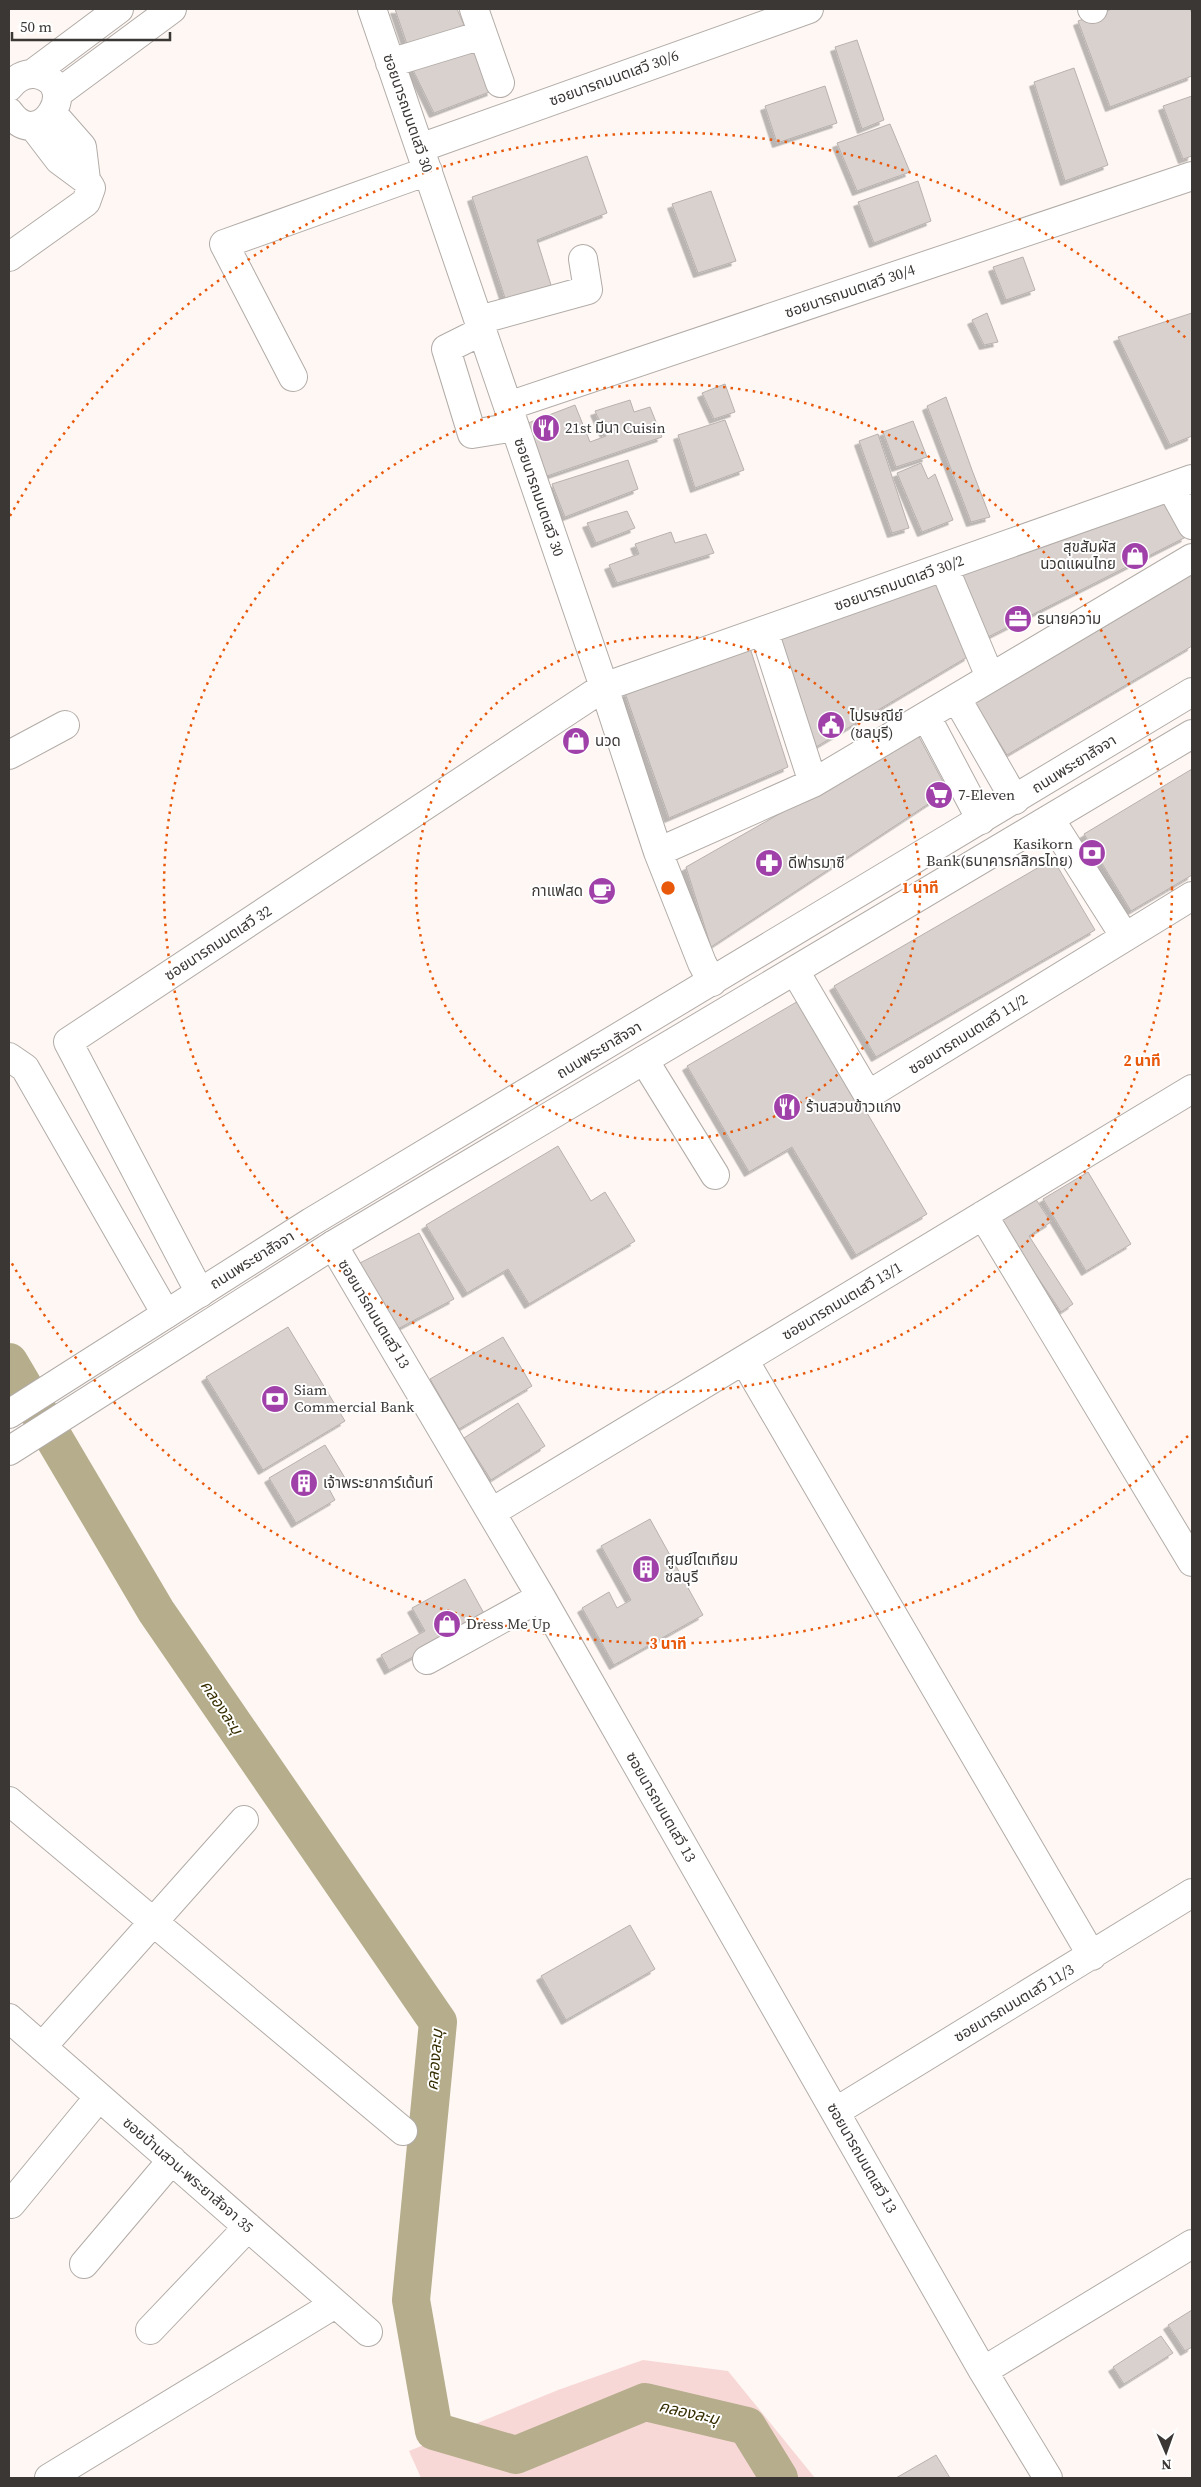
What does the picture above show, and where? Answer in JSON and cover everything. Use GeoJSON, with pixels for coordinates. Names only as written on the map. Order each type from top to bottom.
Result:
{"type":"FeatureCollection","features":[{"type":"Feature","properties":{"kind":"street"},"geometry":{"type":"LineString","coordinates":[[17,76],[119,9]]}},
{"type":"Feature","properties":{"kind":"street"},"geometry":{"type":"LineString","coordinates":[[29,116],[172,9]]}},
{"type":"Feature","properties":{"kind":"street","name":"ซอยนารถมนตเสวี 30"},"geometry":{"type":"LineString","coordinates":[[372,9],[604,688],[658,852],[702,963],[712,982]]}},
{"type":"Feature","properties":{"kind":"street"},"geometry":{"type":"LineString","coordinates":[[474,9],[500,84]]}},
{"type":"Feature","properties":{"kind":"street","name":"ซอยนารถมนตเสวี 30/6"},"geometry":{"type":"LineString","coordinates":[[293,376],[224,244],[424,159],[809,9]]}},
{"type":"Feature","properties":{"kind":"street"},"geometry":{"type":"LineString","coordinates":[[390,62],[482,35]]}},
{"type":"Feature","properties":{"kind":"street"},"geometry":{"type":"LineString","coordinates":[[17,76],[48,80],[29,116]]}},
{"type":"Feature","properties":{"kind":"street"},"geometry":{"type":"LineString","coordinates":[[9,256],[86,202],[91,188],[86,180],[82,146],[29,116]]}},
{"type":"Feature","properties":{"kind":"street","name":"ซอยนารถมนตเสวี 30/4"},"geometry":{"type":"LineString","coordinates":[[480,326],[446,349],[472,434],[512,417],[1192,176]]}},
{"type":"Feature","properties":{"kind":"street"},"geometry":{"type":"LineString","coordinates":[[480,326],[588,290],[583,259]]}},
{"type":"Feature","properties":{"kind":"street"},"geometry":{"type":"LineString","coordinates":[[1182,483],[1192,525]]}},
{"type":"Feature","properties":{"kind":"street","name":"ซอยนารถมนตเสวี 30/2"},"geometry":{"type":"LineString","coordinates":[[604,688],[1182,483]]}},
{"type":"Feature","properties":{"kind":"street"},"geometry":{"type":"LineString","coordinates":[[658,852],[813,783],[1192,558]]}},
{"type":"Feature","properties":{"kind":"street"},"geometry":{"type":"LineString","coordinates":[[944,567],[990,677]]}},
{"type":"Feature","properties":{"kind":"street"},"geometry":{"type":"LineString","coordinates":[[764,631],[813,783]]}},
{"type":"Feature","properties":{"kind":"street","name":"ซอยนารถมนตเสวี 32"},"geometry":{"type":"LineString","coordinates":[[200,1293],[68,1042],[604,688]]}},
{"type":"Feature","properties":{"kind":"street","name":"ถนนพระยาสัจจา"},"geometry":{"type":"LineString","coordinates":[[9,1414],[311,1222],[1192,692]]}},
{"type":"Feature","properties":{"kind":"street"},"geometry":{"type":"LineString","coordinates":[[958,698],[1015,800]]}},
{"type":"Feature","properties":{"kind":"street"},"geometry":{"type":"LineString","coordinates":[[926,716],[981,820]]}},
{"type":"Feature","properties":{"kind":"street"},"geometry":{"type":"LineString","coordinates":[[9,755],[65,725]]}},
{"type":"Feature","properties":{"kind":"street","name":"ถนนพระยาสัจจา"},"geometry":{"type":"LineString","coordinates":[[12,1449],[333,1245],[1192,734]]}},
{"type":"Feature","properties":{"kind":"street"},"geometry":{"type":"LineString","coordinates":[[1050,819],[1125,937]]}},
{"type":"Feature","properties":{"kind":"street","name":"ซอยนารถมนตเสวี 11/2"},"geometry":{"type":"LineString","coordinates":[[795,970],[868,1095],[1192,896]]}},
{"type":"Feature","properties":{"kind":"street"},"geometry":{"type":"LineString","coordinates":[[9,1057],[25,1068],[166,1314]]}},
{"type":"Feature","properties":{"kind":"street"},"geometry":{"type":"LineString","coordinates":[[644,1060],[715,1175]]}},
{"type":"Feature","properties":{"kind":"street","name":"ซอยนารถมนตเสวี 13/1"},"geometry":{"type":"LineString","coordinates":[[492,1512],[1192,1089]]}},
{"type":"Feature","properties":{"kind":"street"},"geometry":{"type":"LineString","coordinates":[[983,1215],[1192,1562]]}},
{"type":"Feature","properties":{"kind":"street","name":"ซอยนารถมนตเสวี 13"},"geometry":{"type":"LineString","coordinates":[[333,1245],[492,1512],[983,2371],[1048,2478]]}},
{"type":"Feature","properties":{"kind":"street"},"geometry":{"type":"LineString","coordinates":[[744,1360],[1092,1956]]}},
{"type":"Feature","properties":{"kind":"street"},"geometry":{"type":"LineString","coordinates":[[427,1660],[541,1597]]}},
{"type":"Feature","properties":{"kind":"street"},"geometry":{"type":"LineString","coordinates":[[9,1800],[402,2131]]}},
{"type":"Feature","properties":{"kind":"street"},"geometry":{"type":"LineString","coordinates":[[42,2047],[152,1921],[244,1820]]}},
{"type":"Feature","properties":{"kind":"street","name":"ซอยนารถมนตเสวี 11/3"},"geometry":{"type":"LineString","coordinates":[[835,2112],[1192,1893]]}},
{"type":"Feature","properties":{"kind":"street","name":"ซอยบ้านสวน-พระยาสัจจา 35"},"geometry":{"type":"LineString","coordinates":[[9,2018],[368,2332]]}},
{"type":"Feature","properties":{"kind":"street"},"geometry":{"type":"LineString","coordinates":[[11,2204],[99,2096]]}},
{"type":"Feature","properties":{"kind":"street"},"geometry":{"type":"LineString","coordinates":[[84,2264],[172,2160]]}},
{"type":"Feature","properties":{"kind":"street"},"geometry":{"type":"LineString","coordinates":[[150,2330],[248,2227]]}},
{"type":"Feature","properties":{"kind":"street"},"geometry":{"type":"LineString","coordinates":[[983,2371],[1192,2244]]}},
{"type":"Feature","properties":{"kind":"street"},"geometry":{"type":"LineString","coordinates":[[49,2478],[335,2304]]}},
{"type":"Feature","properties":{"kind":"shaded area"},"geometry":{"type":"Polygon","coordinates":[[[643,2360],[728,2371],[815,2478],[421,2478],[409,2451],[558,2390],[643,2360]]]}},
{"type":"Feature","properties":{"kind":"building"},"geometry":{"type":"Polygon","coordinates":[[[395,9],[457,9],[464,25],[408,47],[395,9]]]}},
{"type":"Feature","properties":{"kind":"building"},"geometry":{"type":"Polygon","coordinates":[[[1112,9],[1190,9],[1192,14],[1192,76],[1110,107],[1078,21],[1112,9]]]}},
{"type":"Feature","properties":{"kind":"building"},"geometry":{"type":"Polygon","coordinates":[[[857,40],[884,120],[862,129],[835,47],[857,40]]]}},
{"type":"Feature","properties":{"kind":"building"},"geometry":{"type":"Polygon","coordinates":[[[474,50],[492,91],[434,113],[411,66],[474,50]]]}},
{"type":"Feature","properties":{"kind":"building"},"geometry":{"type":"Polygon","coordinates":[[[1074,68],[1108,165],[1065,181],[1034,82],[1074,68]]]}},
{"type":"Feature","properties":{"kind":"building"},"geometry":{"type":"Polygon","coordinates":[[[825,86],[837,123],[777,143],[765,106],[825,86]]]}},
{"type":"Feature","properties":{"kind":"building"},"geometry":{"type":"Polygon","coordinates":[[[1192,96],[1192,156],[1183,159],[1163,106],[1192,96]]]}},
{"type":"Feature","properties":{"kind":"building"},"geometry":{"type":"Polygon","coordinates":[[[890,124],[910,172],[857,191],[837,143],[890,124]]]}},
{"type":"Feature","properties":{"kind":"building"},"geometry":{"type":"Polygon","coordinates":[[[587,156],[607,213],[537,240],[551,285],[506,301],[472,197],[587,156]]]}},
{"type":"Feature","properties":{"kind":"building"},"geometry":{"type":"Polygon","coordinates":[[[918,181],[931,221],[874,243],[858,202],[918,181]]]}},
{"type":"Feature","properties":{"kind":"building"},"geometry":{"type":"Polygon","coordinates":[[[711,191],[736,261],[698,273],[672,204],[711,191]]]}},
{"type":"Feature","properties":{"kind":"building"},"geometry":{"type":"Polygon","coordinates":[[[1023,257],[1035,290],[1006,300],[993,267],[1023,257]]]}},
{"type":"Feature","properties":{"kind":"building"},"geometry":{"type":"Polygon","coordinates":[[[987,313],[998,342],[984,345],[972,320],[987,313]]]}},
{"type":"Feature","properties":{"kind":"building"},"geometry":{"type":"Polygon","coordinates":[[[1192,313],[1192,436],[1170,445],[1118,337],[1192,313]]]}},
{"type":"Feature","properties":{"kind":"building"},"geometry":{"type":"Polygon","coordinates":[[[725,384],[735,412],[714,419],[702,393],[725,384]]]}},
{"type":"Feature","properties":{"kind":"building"},"geometry":{"type":"Polygon","coordinates":[[[946,397],[990,517],[971,522],[927,406],[946,397]]]}},
{"type":"Feature","properties":{"kind":"building"},"geometry":{"type":"Polygon","coordinates":[[[630,400],[634,412],[650,407],[662,437],[544,477],[523,425],[575,405],[590,442],[606,436],[595,411],[630,400]]]}},
{"type":"Feature","properties":{"kind":"building"},"geometry":{"type":"Polygon","coordinates":[[[725,420],[744,470],[695,488],[678,435],[725,420]]]}},
{"type":"Feature","properties":{"kind":"building"},"geometry":{"type":"Polygon","coordinates":[[[913,421],[927,457],[896,467],[883,432],[913,421]]]}},
{"type":"Feature","properties":{"kind":"building"},"geometry":{"type":"Polygon","coordinates":[[[878,434],[909,528],[892,533],[859,441],[878,434]]]}},
{"type":"Feature","properties":{"kind":"building"},"geometry":{"type":"Polygon","coordinates":[[[628,460],[638,489],[565,517],[552,484],[628,460]]]}},
{"type":"Feature","properties":{"kind":"building"},"geometry":{"type":"Polygon","coordinates":[[[921,463],[928,479],[935,474],[953,520],[922,532],[897,473],[921,463]]]}},
{"type":"Feature","properties":{"kind":"building"},"geometry":{"type":"Polygon","coordinates":[[[1162,498],[1186,537],[986,638],[960,569],[1162,498]]]}},
{"type":"Feature","properties":{"kind":"building"},"geometry":{"type":"Polygon","coordinates":[[[627,511],[635,528],[596,543],[587,523],[627,511]]]}},
{"type":"Feature","properties":{"kind":"building"},"geometry":{"type":"Polygon","coordinates":[[[671,532],[675,543],[706,534],[714,553],[617,583],[609,565],[639,554],[635,544],[671,532]]]}},
{"type":"Feature","properties":{"kind":"building"},"geometry":{"type":"Polygon","coordinates":[[[1192,570],[1192,646],[1007,755],[973,700],[1192,570]]]}},
{"type":"Feature","properties":{"kind":"building"},"geometry":{"type":"Polygon","coordinates":[[[940,581],[969,656],[816,747],[776,635],[940,581]]]}},
{"type":"Feature","properties":{"kind":"building"},"geometry":{"type":"Polygon","coordinates":[[[750,648],[788,767],[669,818],[625,693],[750,648]]]}},
{"type":"Feature","properties":{"kind":"building"},"geometry":{"type":"Polygon","coordinates":[[[918,735],[948,791],[711,947],[686,867],[918,735]]]}},
{"type":"Feature","properties":{"kind":"building"},"geometry":{"type":"Polygon","coordinates":[[[1192,769],[1192,875],[1131,911],[1084,834],[1192,769]]]}},
{"type":"Feature","properties":{"kind":"building"},"geometry":{"type":"Polygon","coordinates":[[[1053,859],[1095,930],[876,1057],[834,986],[1053,859]]]}},
{"type":"Feature","properties":{"kind":"building","name":"ร้านสวนข้าวแกง"},"geometry":{"type":"Polygon","coordinates":[[[800,1000],[927,1214],[856,1255],[792,1147],[749,1172],[687,1066],[800,1000]]]}},
{"type":"Feature","properties":{"kind":"building"},"geometry":{"type":"Polygon","coordinates":[[[558,1146],[591,1201],[605,1192],[635,1241],[529,1304],[508,1269],[467,1293],[426,1225],[558,1146]]]}},
{"type":"Feature","properties":{"kind":"building"},"geometry":{"type":"Polygon","coordinates":[[[1088,1172],[1131,1244],[1086,1271],[1043,1199],[1088,1172]]]}},
{"type":"Feature","properties":{"kind":"building"},"geometry":{"type":"Polygon","coordinates":[[[1035,1198],[1051,1222],[1029,1236],[1073,1304],[1061,1312],[1000,1221],[1035,1198]]]}},
{"type":"Feature","properties":{"kind":"building"},"geometry":{"type":"Polygon","coordinates":[[[419,1233],[454,1299],[392,1332],[356,1265],[419,1233]]]}},
{"type":"Feature","properties":{"kind":"building","name":"Siam Commercial Bank"},"geometry":{"type":"Polygon","coordinates":[[[288,1327],[345,1421],[263,1470],[206,1377],[288,1327]]]}},
{"type":"Feature","properties":{"kind":"building"},"geometry":{"type":"Polygon","coordinates":[[[503,1337],[532,1386],[459,1429],[430,1379],[503,1337]]]}},
{"type":"Feature","properties":{"kind":"building"},"geometry":{"type":"Polygon","coordinates":[[[518,1403],[545,1446],[491,1480],[464,1438],[518,1403]]]}},
{"type":"Feature","properties":{"kind":"building","name":"เจ้าพระยาการ์เด้นท์"},"geometry":{"type":"Polygon","coordinates":[[[325,1445],[345,1478],[328,1487],[335,1500],[296,1523],[269,1478],[325,1445]]]}},
{"type":"Feature","properties":{"kind":"building","name":"ศูนย์ไตเทียม ชลบุรี"},"geometry":{"type":"Polygon","coordinates":[[[650,1519],[703,1615],[614,1665],[582,1608],[609,1592],[617,1608],[631,1600],[601,1546],[650,1519]]]}},
{"type":"Feature","properties":{"kind":"building","name":"Dress Me Up"},"geometry":{"type":"Polygon","coordinates":[[[465,1579],[486,1617],[389,1670],[381,1655],[425,1631],[412,1608],[465,1579]]]}},
{"type":"Feature","properties":{"kind":"building"},"geometry":{"type":"Polygon","coordinates":[[[630,1925],[655,1969],[566,2020],[541,1976],[630,1925]]]}},
{"type":"Feature","properties":{"kind":"building"},"geometry":{"type":"Polygon","coordinates":[[[1192,2310],[1192,2347],[1185,2351],[1168,2325],[1192,2310]]]}},
{"type":"Feature","properties":{"kind":"building"},"geometry":{"type":"Polygon","coordinates":[[[1161,2336],[1173,2353],[1124,2384],[1113,2367],[1161,2336]]]}},
{"type":"Feature","properties":{"kind":"building"},"geometry":{"type":"Polygon","coordinates":[[[936,2455],[950,2478],[896,2478],[936,2455]]]}},
{"type":"Feature","properties":{"kind":"waterway","name":"คลองละมุ"},"geometry":{"type":"LineString","coordinates":[[9,1362],[156,1611],[438,2022],[411,2300],[434,2431],[516,2455],[645,2402],[747,2426],[779,2478]]}},
{"type":"Feature","properties":{"kind":"place","name":"21st มีนา Cuisin"},"geometry":{"type":"Point","coordinates":[546,428]}},
{"type":"Feature","properties":{"kind":"place","name":"สุขสัมผัส นวดแผนไทย"},"geometry":{"type":"Point","coordinates":[1135,556]}},
{"type":"Feature","properties":{"kind":"place","name":"ธนายความ"},"geometry":{"type":"Point","coordinates":[1018,619]}},
{"type":"Feature","properties":{"kind":"place","name":"ไปรษณีย์ (ชลบุรี)"},"geometry":{"type":"Point","coordinates":[831,725]}},
{"type":"Feature","properties":{"kind":"place","name":"นวด"},"geometry":{"type":"Point","coordinates":[576,741]}},
{"type":"Feature","properties":{"kind":"place","name":"7-Eleven"},"geometry":{"type":"Point","coordinates":[939,795]}},
{"type":"Feature","properties":{"kind":"place","name":"Kasikorn Bank(ธนาคารกสิกรไทย)"},"geometry":{"type":"Point","coordinates":[1092,853]}},
{"type":"Feature","properties":{"kind":"place","name":"ดีฟารมาซี"},"geometry":{"type":"Point","coordinates":[769,863]}},
{"type":"Feature","properties":{"kind":"place","name":"กาแฟสด"},"geometry":{"type":"Point","coordinates":[602,891]}},
{"type":"Feature","properties":{"kind":"place","name":"ร้านสวนข้าวแกง"},"geometry":{"type":"Point","coordinates":[787,1107]}},
{"type":"Feature","properties":{"kind":"place","name":"Siam Commercial Bank"},"geometry":{"type":"Point","coordinates":[275,1399]}},
{"type":"Feature","properties":{"kind":"place","name":"เจ้าพระยาการ์เด้นท์"},"geometry":{"type":"Point","coordinates":[304,1483]}},
{"type":"Feature","properties":{"kind":"place","name":"ศูนย์ไตเทียม ชลบุรี"},"geometry":{"type":"Point","coordinates":[646,1569]}},
{"type":"Feature","properties":{"kind":"place","name":"Dress Me Up"},"geometry":{"type":"Point","coordinates":[447,1624]}}]}
